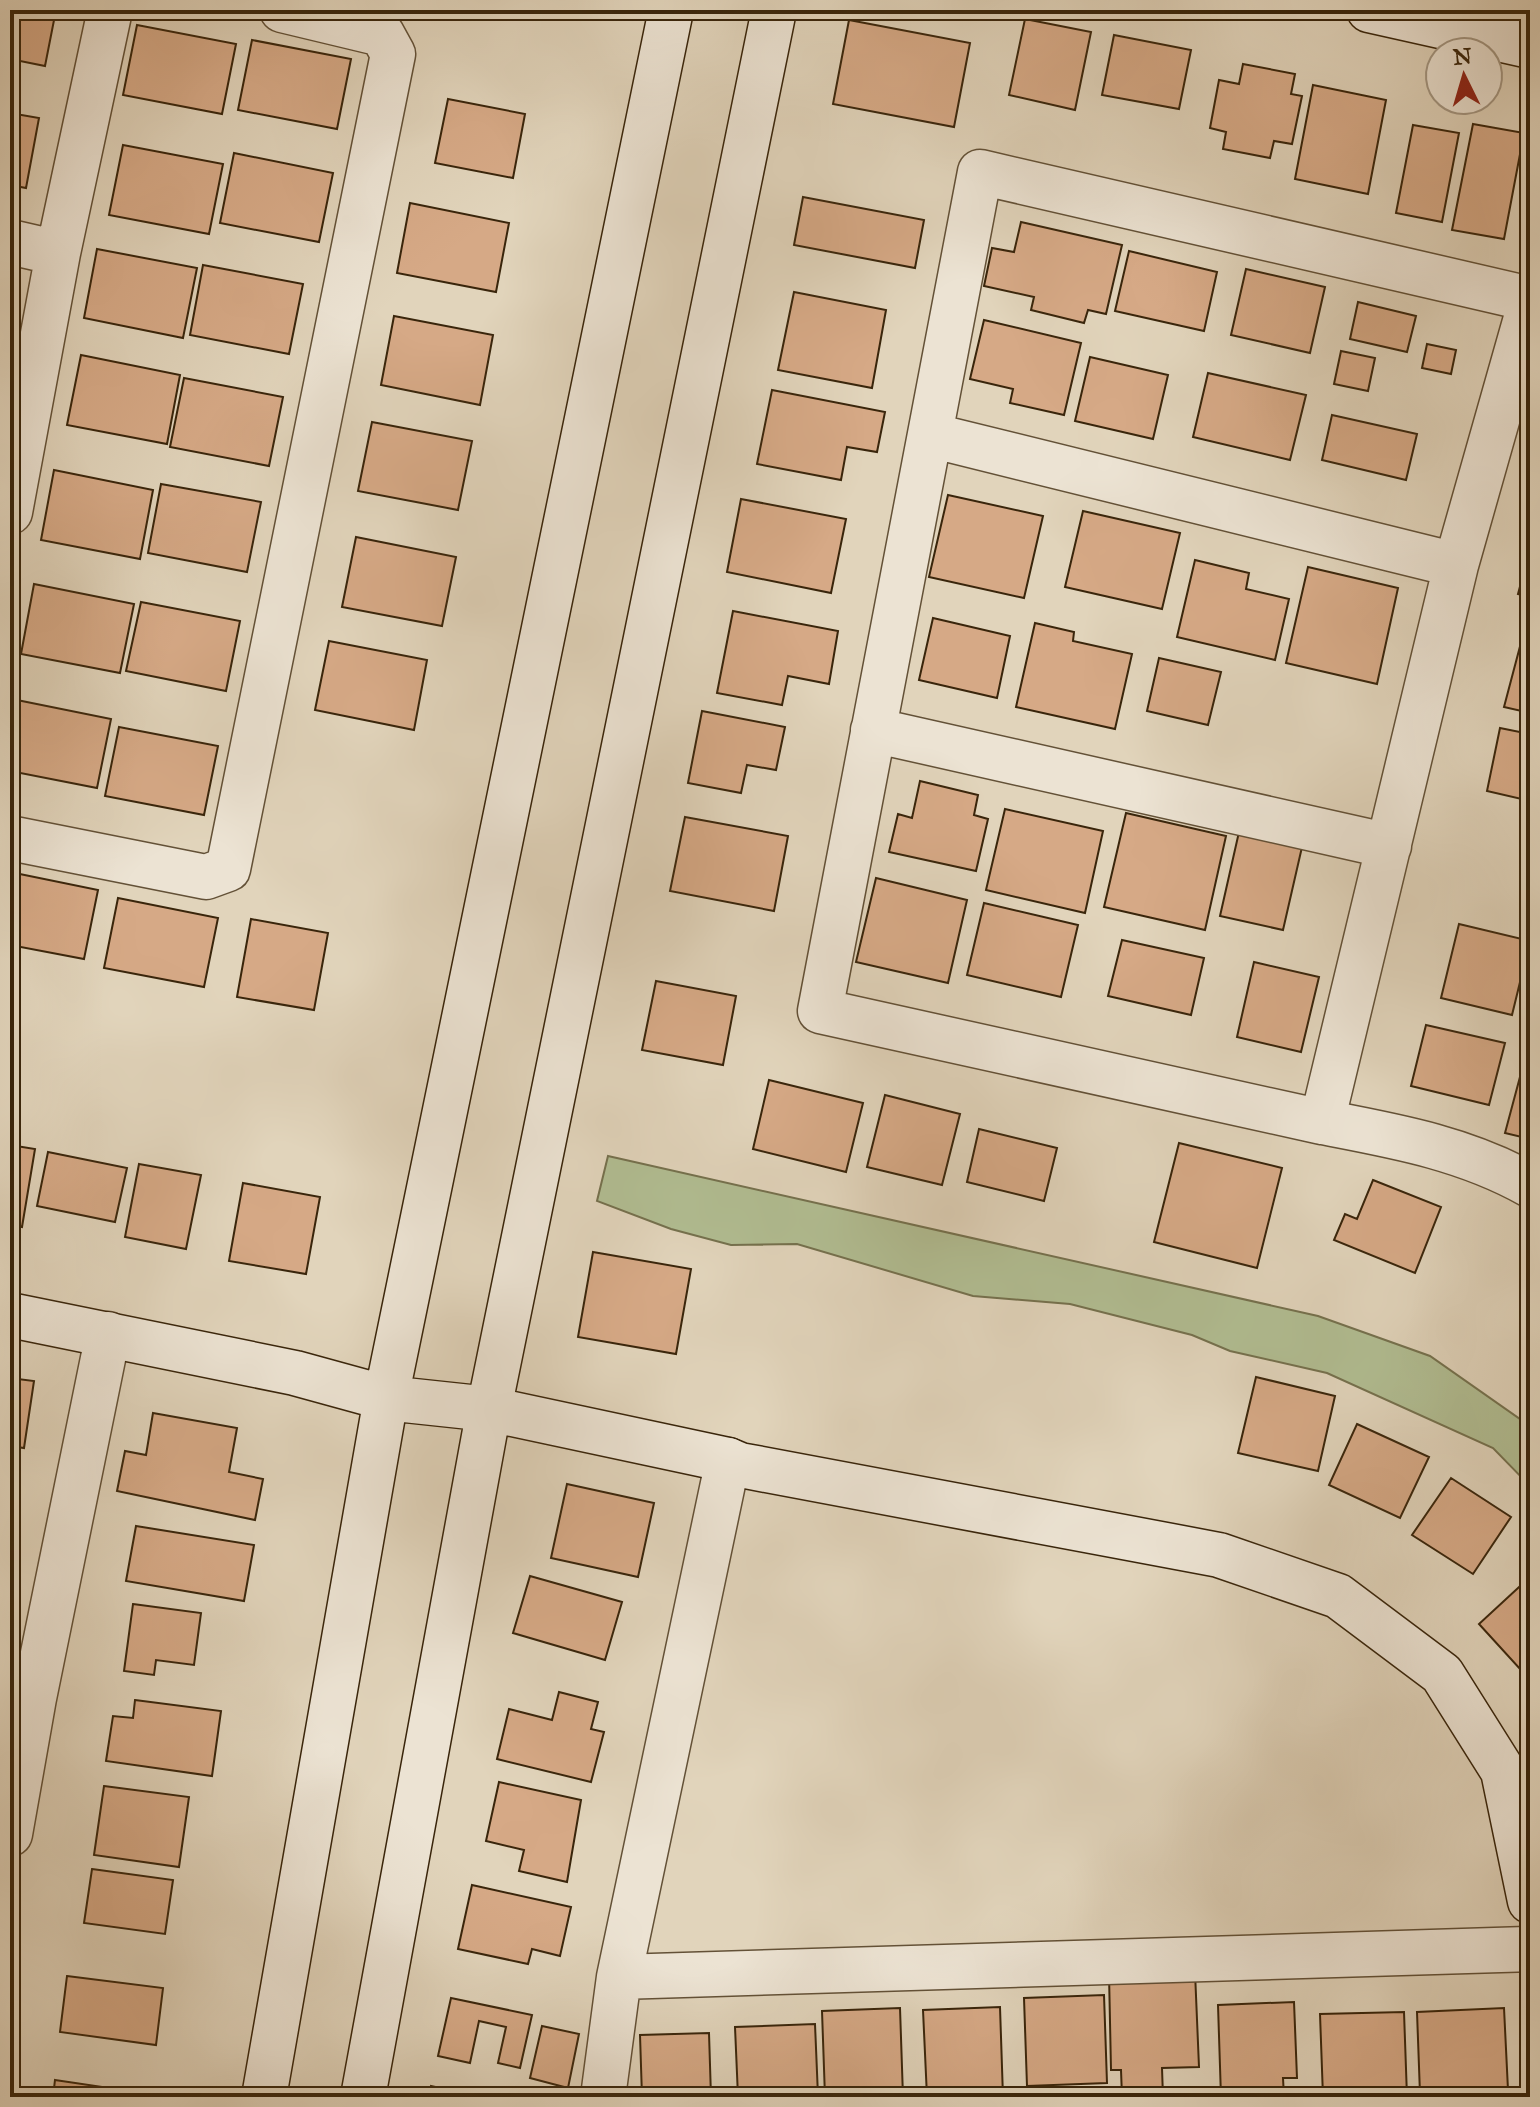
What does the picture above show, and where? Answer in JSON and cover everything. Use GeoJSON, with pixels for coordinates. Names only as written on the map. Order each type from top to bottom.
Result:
{"type":"FeatureCollection","features":[{"type":"Feature","properties":{"kind":"street"},"geometry":{"type":"LineString","coordinates":[[10,512],[58,253],[110,10]]}},
{"type":"Feature","properties":{"kind":"street"},"geometry":{"type":"LineString","coordinates":[[10,838],[206,877],[228,869],[393,54],[382,34],[282,10]]}},
{"type":"Feature","properties":{"kind":"street"},"geometry":{"type":"LineString","coordinates":[[264,2097],[386,1398],[671,10]]}},
{"type":"Feature","properties":{"kind":"street"},"geometry":{"type":"LineString","coordinates":[[363,2097],[489,1409],[774,10]]}},
{"type":"Feature","properties":{"kind":"street"},"geometry":{"type":"LineString","coordinates":[[1369,10],[1530,46]]}},
{"type":"Feature","properties":{"kind":"street"},"geometry":{"type":"LineString","coordinates":[[1322,1122],[1456,565],[1530,302],[980,172],[820,1011],[1322,1122],[1431,1144],[1501,1169],[1530,1185]]}},
{"type":"Feature","properties":{"kind":"street"},"geometry":{"type":"LineString","coordinates":[[10,242],[58,253]]}},
{"type":"Feature","properties":{"kind":"street"},"geometry":{"type":"LineString","coordinates":[[930,435],[1456,565]]}},
{"type":"Feature","properties":{"kind":"street"},"geometry":{"type":"LineString","coordinates":[[873,730],[1389,846]]}},
{"type":"Feature","properties":{"kind":"street"},"geometry":{"type":"LineString","coordinates":[[10,1315],[295,1373],[386,1398],[489,1409],[740,1465],[1219,1555],[1338,1596],[1442,1674],[1496,1759],[1503,1771],[1530,1901]]}},
{"type":"Feature","properties":{"kind":"street"},"geometry":{"type":"LineString","coordinates":[[10,1834],[22,1696],[108,1334]]}},
{"type":"Feature","properties":{"kind":"street"},"geometry":{"type":"LineString","coordinates":[[603,2097],[619,1977],[728,1460]]}},
{"type":"Feature","properties":{"kind":"street"},"geometry":{"type":"LineString","coordinates":[[619,1977],[1530,1949]]}},
{"type":"Feature","properties":{"kind":"green space"},"geometry":{"type":"Polygon","coordinates":[[[608,1156],[1318,1316],[1430,1356],[1530,1426],[1530,1486],[1493,1448],[1327,1373],[1230,1351],[1192,1335],[1070,1304],[973,1296],[797,1244],[731,1245],[671,1229],[597,1201],[608,1156]]]}},
{"type":"Feature","properties":{"kind":"building"},"geometry":{"type":"Polygon","coordinates":[[[10,10],[56,10],[45,66],[10,59],[10,10]]]}},
{"type":"Feature","properties":{"kind":"building"},"geometry":{"type":"Polygon","coordinates":[[[1025,19],[1091,32],[1075,110],[1009,95],[1025,19]]]}},
{"type":"Feature","properties":{"kind":"building"},"geometry":{"type":"Polygon","coordinates":[[[849,20],[970,43],[954,127],[833,104],[849,20]]]}},
{"type":"Feature","properties":{"kind":"building"},"geometry":{"type":"Polygon","coordinates":[[[137,25],[236,44],[222,114],[123,95],[137,25]]]}},
{"type":"Feature","properties":{"kind":"building"},"geometry":{"type":"Polygon","coordinates":[[[1114,35],[1191,50],[1179,109],[1102,95],[1114,35]]]}},
{"type":"Feature","properties":{"kind":"building"},"geometry":{"type":"Polygon","coordinates":[[[252,40],[351,59],[337,129],[238,110],[252,40]]]}},
{"type":"Feature","properties":{"kind":"building"},"geometry":{"type":"Polygon","coordinates":[[[1243,64],[1295,74],[1291,94],[1302,96],[1292,144],[1274,141],[1270,158],[1223,149],[1226,132],[1210,128],[1219,80],[1239,84],[1243,64]]]}},
{"type":"Feature","properties":{"kind":"building"},"geometry":{"type":"Polygon","coordinates":[[[1313,85],[1386,100],[1368,194],[1295,179],[1313,85]]]}},
{"type":"Feature","properties":{"kind":"building"},"geometry":{"type":"Polygon","coordinates":[[[448,99],[525,114],[513,178],[435,163],[448,99]]]}},
{"type":"Feature","properties":{"kind":"building"},"geometry":{"type":"Polygon","coordinates":[[[10,113],[39,118],[26,188],[10,185],[10,113]]]}},
{"type":"Feature","properties":{"kind":"building"},"geometry":{"type":"Polygon","coordinates":[[[1473,124],[1524,133],[1504,239],[1452,230],[1473,124]]]}},
{"type":"Feature","properties":{"kind":"building"},"geometry":{"type":"Polygon","coordinates":[[[1413,125],[1459,133],[1442,222],[1396,213],[1413,125]]]}},
{"type":"Feature","properties":{"kind":"building"},"geometry":{"type":"Polygon","coordinates":[[[123,145],[223,164],[209,234],[109,215],[123,145]]]}},
{"type":"Feature","properties":{"kind":"building"},"geometry":{"type":"Polygon","coordinates":[[[234,153],[333,173],[319,242],[220,223],[234,153]]]}},
{"type":"Feature","properties":{"kind":"building"},"geometry":{"type":"Polygon","coordinates":[[[803,197],[924,220],[915,268],[794,245],[803,197]]]}},
{"type":"Feature","properties":{"kind":"building"},"geometry":{"type":"Polygon","coordinates":[[[410,203],[509,223],[496,292],[397,273],[410,203]]]}},
{"type":"Feature","properties":{"kind":"building"},"geometry":{"type":"Polygon","coordinates":[[[1021,222],[1122,245],[1106,314],[1088,310],[1084,323],[1031,310],[1034,297],[984,286],[992,248],[1014,252],[1021,222]]]}},
{"type":"Feature","properties":{"kind":"building"},"geometry":{"type":"Polygon","coordinates":[[[97,249],[197,268],[183,338],[84,318],[97,249]]]}},
{"type":"Feature","properties":{"kind":"building"},"geometry":{"type":"Polygon","coordinates":[[[1129,251],[1217,272],[1204,331],[1115,311],[1129,251]]]}},
{"type":"Feature","properties":{"kind":"building"},"geometry":{"type":"Polygon","coordinates":[[[203,265],[303,284],[289,354],[190,335],[203,265]]]}},
{"type":"Feature","properties":{"kind":"building"},"geometry":{"type":"Polygon","coordinates":[[[1246,269],[1325,287],[1310,353],[1231,335],[1246,269]]]}},
{"type":"Feature","properties":{"kind":"building"},"geometry":{"type":"Polygon","coordinates":[[[794,292],[886,310],[872,388],[778,370],[794,292]]]}},
{"type":"Feature","properties":{"kind":"building"},"geometry":{"type":"Polygon","coordinates":[[[1358,302],[1416,316],[1407,352],[1350,339],[1358,302]]]}},
{"type":"Feature","properties":{"kind":"building"},"geometry":{"type":"Polygon","coordinates":[[[394,316],[493,335],[480,405],[381,385],[394,316]]]}},
{"type":"Feature","properties":{"kind":"building"},"geometry":{"type":"Polygon","coordinates":[[[984,320],[1081,343],[1064,415],[1010,403],[1013,389],[970,379],[984,320]]]}},
{"type":"Feature","properties":{"kind":"building"},"geometry":{"type":"Polygon","coordinates":[[[1427,344],[1456,350],[1451,374],[1422,368],[1427,344]]]}},
{"type":"Feature","properties":{"kind":"building"},"geometry":{"type":"Polygon","coordinates":[[[1341,351],[1375,358],[1368,391],[1334,384],[1341,351]]]}},
{"type":"Feature","properties":{"kind":"building"},"geometry":{"type":"Polygon","coordinates":[[[81,355],[180,375],[167,444],[67,425],[81,355]]]}},
{"type":"Feature","properties":{"kind":"building"},"geometry":{"type":"Polygon","coordinates":[[[1090,357],[1168,375],[1153,439],[1075,421],[1090,357]]]}},
{"type":"Feature","properties":{"kind":"building"},"geometry":{"type":"Polygon","coordinates":[[[1208,373],[1306,395],[1290,460],[1193,437],[1208,373]]]}},
{"type":"Feature","properties":{"kind":"building"},"geometry":{"type":"Polygon","coordinates":[[[184,378],[283,397],[269,466],[170,447],[184,378]]]}},
{"type":"Feature","properties":{"kind":"building"},"geometry":{"type":"Polygon","coordinates":[[[772,390],[885,412],[877,452],[847,447],[841,480],[757,464],[772,390]]]}},
{"type":"Feature","properties":{"kind":"building"},"geometry":{"type":"Polygon","coordinates":[[[1332,415],[1417,434],[1406,480],[1322,460],[1332,415]]]}},
{"type":"Feature","properties":{"kind":"building"},"geometry":{"type":"Polygon","coordinates":[[[372,422],[472,441],[458,510],[358,491],[372,422]]]}},
{"type":"Feature","properties":{"kind":"building"},"geometry":{"type":"Polygon","coordinates":[[[54,470],[153,490],[140,559],[41,540],[54,470]]]}},
{"type":"Feature","properties":{"kind":"building"},"geometry":{"type":"Polygon","coordinates":[[[161,484],[261,502],[247,572],[148,553],[161,484]]]}},
{"type":"Feature","properties":{"kind":"building"},"geometry":{"type":"Polygon","coordinates":[[[948,495],[1043,516],[1024,598],[929,577],[948,495]]]}},
{"type":"Feature","properties":{"kind":"building"},"geometry":{"type":"Polygon","coordinates":[[[741,499],[846,519],[831,593],[727,572],[741,499]]]}},
{"type":"Feature","properties":{"kind":"building"},"geometry":{"type":"Polygon","coordinates":[[[1083,511],[1180,533],[1162,609],[1065,587],[1083,511]]]}},
{"type":"Feature","properties":{"kind":"building"},"geometry":{"type":"Polygon","coordinates":[[[356,537],[456,557],[442,626],[342,607],[356,537]]]}},
{"type":"Feature","properties":{"kind":"building"},"geometry":{"type":"Polygon","coordinates":[[[1530,549],[1530,597],[1518,594],[1530,549]]]}},
{"type":"Feature","properties":{"kind":"building"},"geometry":{"type":"Polygon","coordinates":[[[1195,560],[1249,573],[1246,589],[1289,599],[1275,660],[1177,637],[1195,560]]]}},
{"type":"Feature","properties":{"kind":"building"},"geometry":{"type":"Polygon","coordinates":[[[1308,567],[1398,588],[1377,684],[1286,663],[1308,567]]]}},
{"type":"Feature","properties":{"kind":"building"},"geometry":{"type":"Polygon","coordinates":[[[34,584],[134,604],[120,673],[21,654],[34,584]]]}},
{"type":"Feature","properties":{"kind":"building"},"geometry":{"type":"Polygon","coordinates":[[[141,602],[240,621],[226,691],[126,671],[141,602]]]}},
{"type":"Feature","properties":{"kind":"building"},"geometry":{"type":"Polygon","coordinates":[[[733,611],[838,631],[829,684],[788,676],[782,705],[717,693],[733,611]]]}},
{"type":"Feature","properties":{"kind":"building"},"geometry":{"type":"Polygon","coordinates":[[[933,618],[1010,636],[997,698],[919,680],[933,618]]]}},
{"type":"Feature","properties":{"kind":"building"},"geometry":{"type":"Polygon","coordinates":[[[1035,623],[1074,632],[1073,641],[1132,654],[1115,729],[1016,707],[1035,623]]]}},
{"type":"Feature","properties":{"kind":"building"},"geometry":{"type":"Polygon","coordinates":[[[1523,635],[1530,637],[1530,713],[1504,707],[1523,635]]]}},
{"type":"Feature","properties":{"kind":"building"},"geometry":{"type":"Polygon","coordinates":[[[329,641],[427,660],[414,730],[315,710],[329,641]]]}},
{"type":"Feature","properties":{"kind":"building"},"geometry":{"type":"Polygon","coordinates":[[[1159,658],[1221,672],[1208,725],[1147,711],[1159,658]]]}},
{"type":"Feature","properties":{"kind":"building"},"geometry":{"type":"Polygon","coordinates":[[[12,699],[111,719],[97,788],[10,771],[12,699]]]}},
{"type":"Feature","properties":{"kind":"building"},"geometry":{"type":"Polygon","coordinates":[[[702,711],[785,727],[776,770],[747,765],[741,793],[688,783],[702,711]]]}},
{"type":"Feature","properties":{"kind":"building"},"geometry":{"type":"Polygon","coordinates":[[[119,727],[218,746],[204,815],[105,796],[119,727]]]}},
{"type":"Feature","properties":{"kind":"building"},"geometry":{"type":"Polygon","coordinates":[[[1500,728],[1530,734],[1530,801],[1487,791],[1500,728]]]}},
{"type":"Feature","properties":{"kind":"building"},"geometry":{"type":"Polygon","coordinates":[[[920,781],[978,795],[974,815],[988,819],[976,871],[889,852],[898,814],[912,818],[920,781]]]}},
{"type":"Feature","properties":{"kind":"building"},"geometry":{"type":"Polygon","coordinates":[[[1005,809],[1103,831],[1085,913],[986,890],[1005,809]]]}},
{"type":"Feature","properties":{"kind":"building"},"geometry":{"type":"Polygon","coordinates":[[[1126,813],[1226,836],[1205,930],[1104,907],[1126,813]]]}},
{"type":"Feature","properties":{"kind":"building"},"geometry":{"type":"Polygon","coordinates":[[[685,817],[788,836],[774,911],[670,891],[685,817]]]}},
{"type":"Feature","properties":{"kind":"building"},"geometry":{"type":"Polygon","coordinates":[[[1239,832],[1302,847],[1283,930],[1220,916],[1239,832]]]}},
{"type":"Feature","properties":{"kind":"building"},"geometry":{"type":"Polygon","coordinates":[[[10,872],[98,890],[84,959],[10,945],[10,872]]]}},
{"type":"Feature","properties":{"kind":"building"},"geometry":{"type":"Polygon","coordinates":[[[876,878],[967,900],[948,983],[856,962],[876,878]]]}},
{"type":"Feature","properties":{"kind":"building"},"geometry":{"type":"Polygon","coordinates":[[[118,898],[218,918],[204,987],[104,968],[118,898]]]}},
{"type":"Feature","properties":{"kind":"building"},"geometry":{"type":"Polygon","coordinates":[[[984,903],[1078,925],[1061,997],[967,975],[984,903]]]}},
{"type":"Feature","properties":{"kind":"building"},"geometry":{"type":"Polygon","coordinates":[[[251,919],[328,933],[314,1010],[237,997],[251,919]]]}},
{"type":"Feature","properties":{"kind":"building"},"geometry":{"type":"Polygon","coordinates":[[[1459,924],[1530,941],[1512,1015],[1441,998],[1459,924]]]}},
{"type":"Feature","properties":{"kind":"building"},"geometry":{"type":"Polygon","coordinates":[[[1122,940],[1204,958],[1191,1015],[1108,996],[1122,940]]]}},
{"type":"Feature","properties":{"kind":"building"},"geometry":{"type":"Polygon","coordinates":[[[1254,962],[1319,977],[1301,1052],[1237,1037],[1254,962]]]}},
{"type":"Feature","properties":{"kind":"building"},"geometry":{"type":"Polygon","coordinates":[[[656,981],[736,996],[723,1065],[642,1050],[656,981]]]}},
{"type":"Feature","properties":{"kind":"building"},"geometry":{"type":"Polygon","coordinates":[[[1426,1025],[1505,1043],[1489,1105],[1411,1086],[1426,1025]]]}},
{"type":"Feature","properties":{"kind":"building"},"geometry":{"type":"Polygon","coordinates":[[[1530,1048],[1530,1139],[1505,1133],[1530,1048]]]}},
{"type":"Feature","properties":{"kind":"building"},"geometry":{"type":"Polygon","coordinates":[[[769,1080],[863,1103],[846,1172],[753,1149],[769,1080]]]}},
{"type":"Feature","properties":{"kind":"building"},"geometry":{"type":"Polygon","coordinates":[[[885,1095],[960,1114],[942,1185],[867,1167],[885,1095]]]}},
{"type":"Feature","properties":{"kind":"building"},"geometry":{"type":"Polygon","coordinates":[[[979,1129],[1057,1148],[1044,1201],[967,1182],[979,1129]]]}},
{"type":"Feature","properties":{"kind":"building"},"geometry":{"type":"Polygon","coordinates":[[[1179,1143],[1282,1168],[1257,1268],[1154,1242],[1179,1143]]]}},
{"type":"Feature","properties":{"kind":"building"},"geometry":{"type":"Polygon","coordinates":[[[10,1145],[35,1149],[22,1227],[10,1225],[10,1145]]]}},
{"type":"Feature","properties":{"kind":"building"},"geometry":{"type":"Polygon","coordinates":[[[48,1152],[127,1168],[115,1222],[37,1206],[48,1152]]]}},
{"type":"Feature","properties":{"kind":"building"},"geometry":{"type":"Polygon","coordinates":[[[139,1164],[201,1175],[186,1249],[125,1237],[139,1164]]]}},
{"type":"Feature","properties":{"kind":"building"},"geometry":{"type":"Polygon","coordinates":[[[1373,1180],[1441,1207],[1415,1273],[1334,1240],[1345,1214],[1357,1219],[1373,1180]]]}},
{"type":"Feature","properties":{"kind":"building"},"geometry":{"type":"Polygon","coordinates":[[[243,1183],[320,1197],[306,1274],[229,1261],[243,1183]]]}},
{"type":"Feature","properties":{"kind":"building"},"geometry":{"type":"Polygon","coordinates":[[[593,1252],[691,1269],[676,1354],[578,1337],[593,1252]]]}},
{"type":"Feature","properties":{"kind":"building"},"geometry":{"type":"Polygon","coordinates":[[[1256,1377],[1335,1396],[1318,1471],[1238,1453],[1256,1377]]]}},
{"type":"Feature","properties":{"kind":"building"},"geometry":{"type":"Polygon","coordinates":[[[10,1378],[34,1381],[24,1448],[10,1446],[10,1378]]]}},
{"type":"Feature","properties":{"kind":"building"},"geometry":{"type":"Polygon","coordinates":[[[153,1413],[237,1428],[229,1472],[263,1479],[255,1520],[117,1491],[125,1451],[146,1455],[153,1413]]]}},
{"type":"Feature","properties":{"kind":"building"},"geometry":{"type":"Polygon","coordinates":[[[1357,1424],[1429,1457],[1400,1518],[1329,1485],[1357,1424]]]}},
{"type":"Feature","properties":{"kind":"building"},"geometry":{"type":"Polygon","coordinates":[[[1451,1478],[1511,1517],[1473,1574],[1412,1535],[1451,1478]]]}},
{"type":"Feature","properties":{"kind":"building"},"geometry":{"type":"Polygon","coordinates":[[[567,1484],[654,1503],[638,1577],[551,1558],[567,1484]]]}},
{"type":"Feature","properties":{"kind":"building"},"geometry":{"type":"Polygon","coordinates":[[[136,1526],[254,1545],[244,1601],[126,1581],[136,1526]]]}},
{"type":"Feature","properties":{"kind":"building"},"geometry":{"type":"Polygon","coordinates":[[[530,1576],[622,1602],[605,1660],[513,1633],[530,1576]]]}},
{"type":"Feature","properties":{"kind":"building"},"geometry":{"type":"Polygon","coordinates":[[[1530,1577],[1530,1680],[1479,1624],[1530,1577]]]}},
{"type":"Feature","properties":{"kind":"building"},"geometry":{"type":"Polygon","coordinates":[[[133,1604],[201,1613],[194,1665],[156,1660],[154,1675],[124,1671],[133,1604]]]}},
{"type":"Feature","properties":{"kind":"building"},"geometry":{"type":"Polygon","coordinates":[[[559,1692],[598,1702],[591,1729],[604,1732],[591,1782],[497,1759],[509,1709],[552,1720],[559,1692]]]}},
{"type":"Feature","properties":{"kind":"building"},"geometry":{"type":"Polygon","coordinates":[[[135,1700],[221,1711],[212,1776],[106,1761],[113,1716],[133,1718],[135,1700]]]}},
{"type":"Feature","properties":{"kind":"building"},"geometry":{"type":"Polygon","coordinates":[[[499,1782],[581,1800],[567,1882],[519,1871],[524,1850],[486,1841],[499,1782]]]}},
{"type":"Feature","properties":{"kind":"building"},"geometry":{"type":"Polygon","coordinates":[[[104,1786],[189,1797],[179,1867],[94,1855],[104,1786]]]}},
{"type":"Feature","properties":{"kind":"building"},"geometry":{"type":"Polygon","coordinates":[[[92,1869],[173,1880],[165,1934],[84,1923],[92,1869]]]}},
{"type":"Feature","properties":{"kind":"building"},"geometry":{"type":"Polygon","coordinates":[[[472,1885],[571,1907],[560,1956],[532,1949],[528,1964],[458,1949],[472,1885]]]}},
{"type":"Feature","properties":{"kind":"building"},"geometry":{"type":"Polygon","coordinates":[[[1195,1972],[1199,2067],[1162,2068],[1163,2097],[1122,2097],[1121,2070],[1111,2070],[1109,1974],[1195,1972]]]}},
{"type":"Feature","properties":{"kind":"building"},"geometry":{"type":"Polygon","coordinates":[[[67,1976],[163,1988],[156,2045],[60,2032],[67,1976]]]}},
{"type":"Feature","properties":{"kind":"building"},"geometry":{"type":"Polygon","coordinates":[[[1104,1995],[1107,2083],[1027,2086],[1024,1998],[1104,1995]]]}},
{"type":"Feature","properties":{"kind":"building"},"geometry":{"type":"Polygon","coordinates":[[[451,1998],[532,2015],[520,2068],[498,2063],[506,2027],[479,2021],[470,2063],[438,2056],[451,1998]]]}},
{"type":"Feature","properties":{"kind":"building"},"geometry":{"type":"Polygon","coordinates":[[[1294,2002],[1297,2078],[1283,2078],[1284,2097],[1221,2097],[1218,2005],[1294,2002]]]}},
{"type":"Feature","properties":{"kind":"building"},"geometry":{"type":"Polygon","coordinates":[[[1000,2007],[1003,2097],[927,2097],[923,2010],[1000,2007]]]}},
{"type":"Feature","properties":{"kind":"building"},"geometry":{"type":"Polygon","coordinates":[[[900,2008],[903,2097],[825,2097],[822,2011],[900,2008]]]}},
{"type":"Feature","properties":{"kind":"building"},"geometry":{"type":"Polygon","coordinates":[[[1504,2008],[1508,2090],[1420,2094],[1417,2012],[1504,2008]]]}},
{"type":"Feature","properties":{"kind":"building"},"geometry":{"type":"Polygon","coordinates":[[[1404,2012],[1407,2097],[1323,2097],[1320,2014],[1404,2012]]]}},
{"type":"Feature","properties":{"kind":"building"},"geometry":{"type":"Polygon","coordinates":[[[815,2024],[818,2096],[738,2097],[735,2027],[815,2024]]]}},
{"type":"Feature","properties":{"kind":"building"},"geometry":{"type":"Polygon","coordinates":[[[542,2026],[579,2034],[568,2088],[530,2078],[542,2026]]]}},
{"type":"Feature","properties":{"kind":"building"},"geometry":{"type":"Polygon","coordinates":[[[709,2033],[711,2097],[642,2097],[640,2035],[709,2033]]]}},
{"type":"Feature","properties":{"kind":"building"},"geometry":{"type":"Polygon","coordinates":[[[55,2080],[150,2094],[150,2097],[53,2097],[55,2080]]]}},
{"type":"Feature","properties":{"kind":"building"},"geometry":{"type":"Polygon","coordinates":[[[431,2086],[480,2097],[428,2097],[431,2086]]]}}]}
